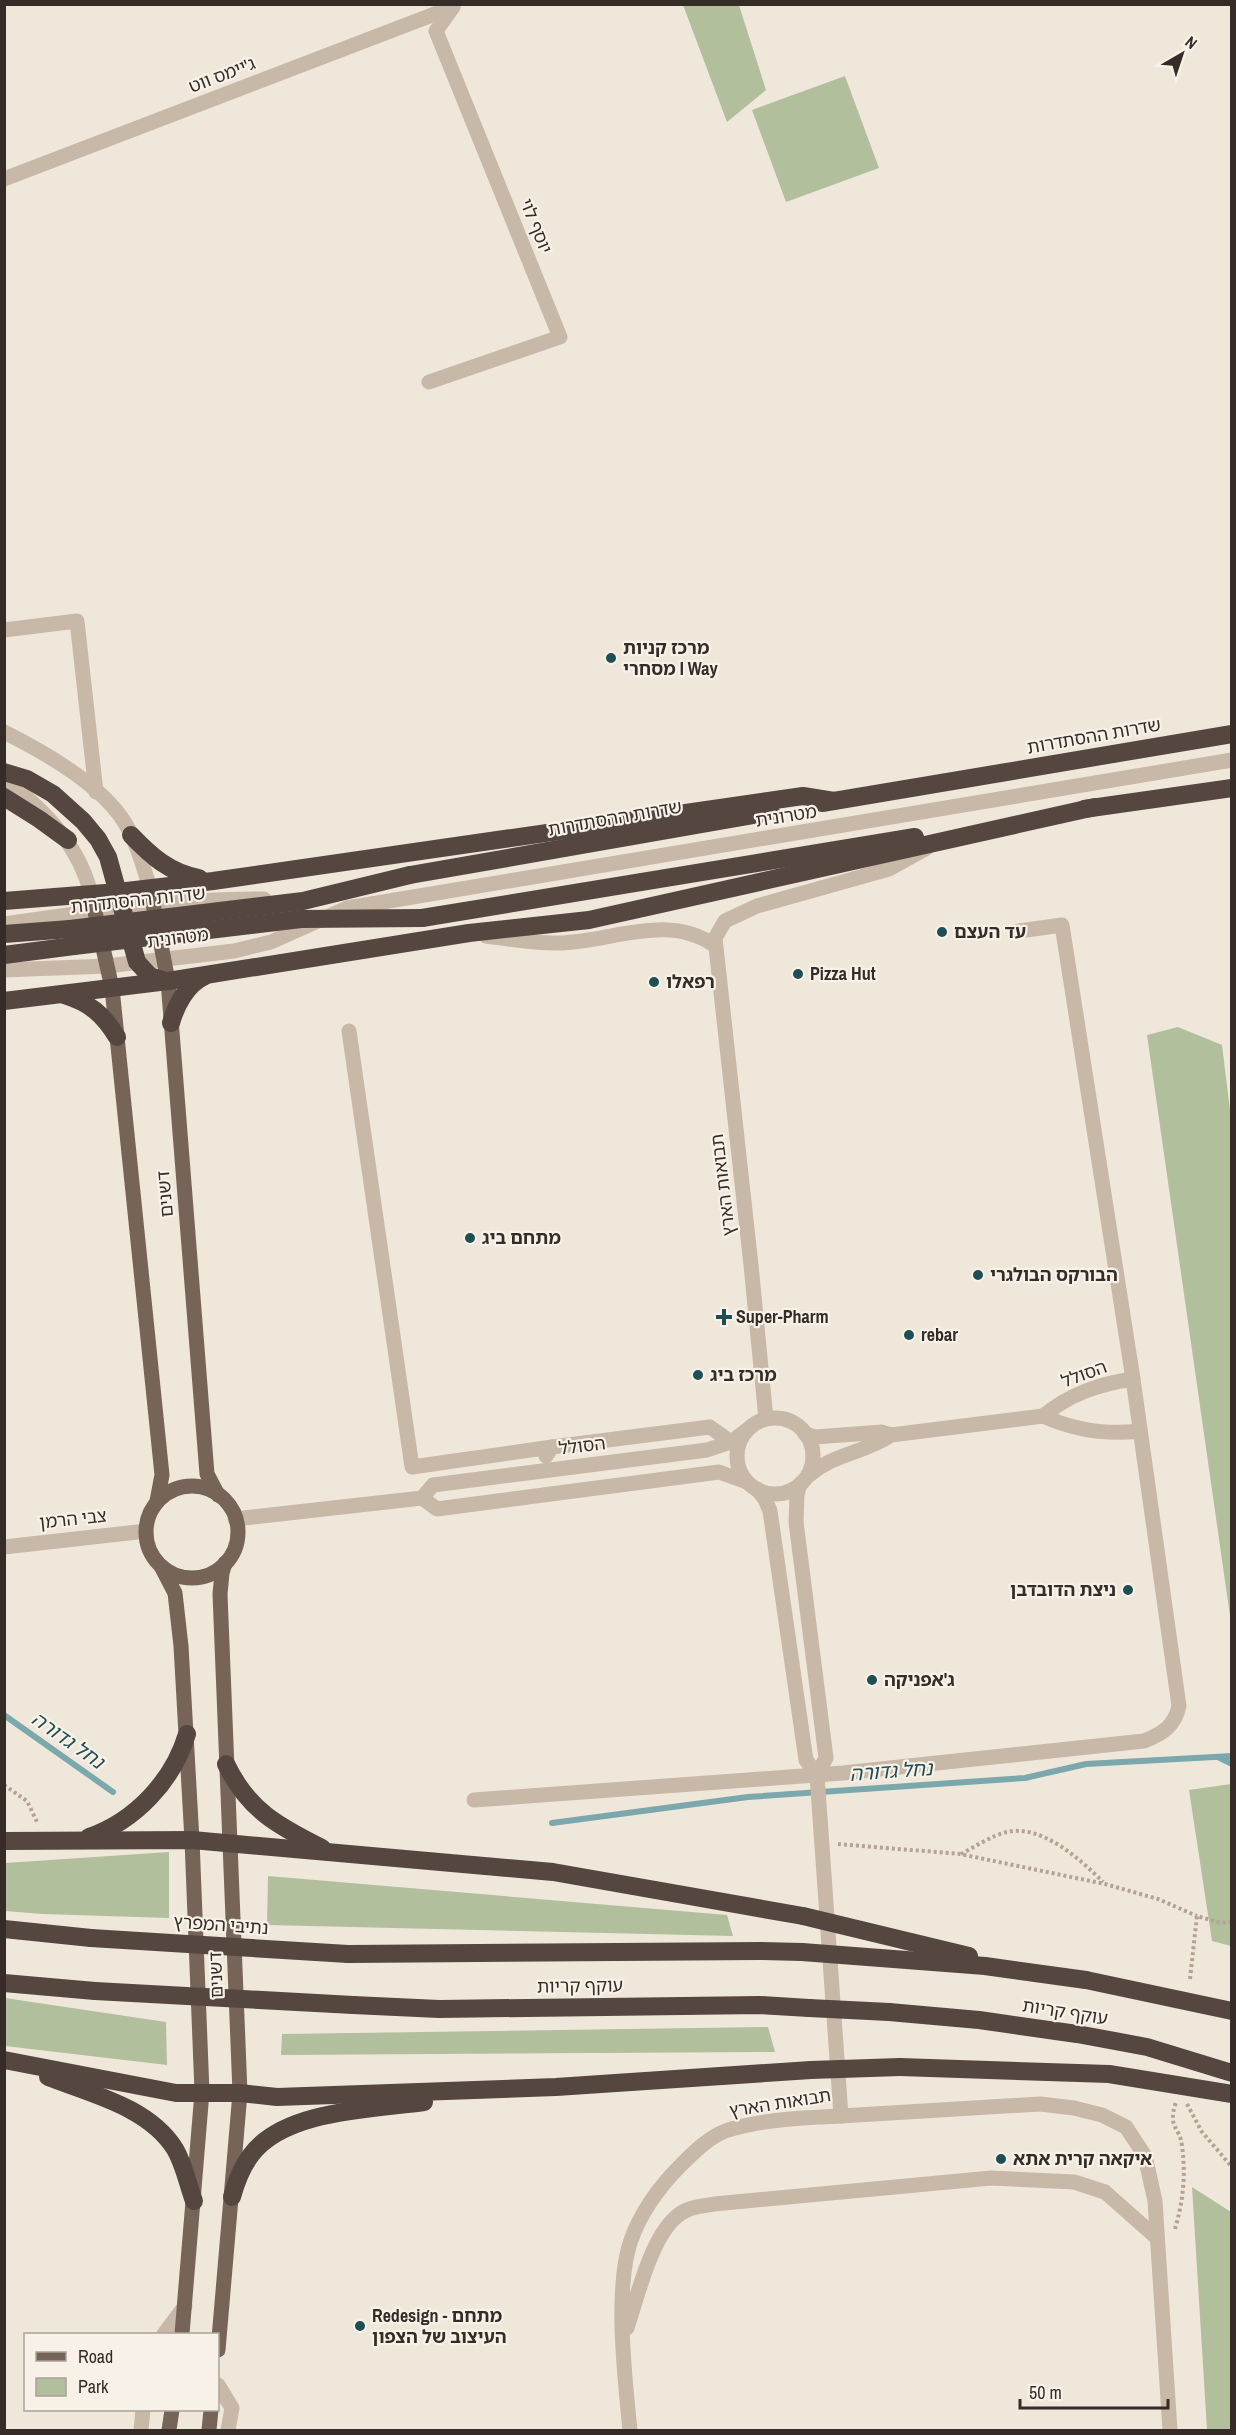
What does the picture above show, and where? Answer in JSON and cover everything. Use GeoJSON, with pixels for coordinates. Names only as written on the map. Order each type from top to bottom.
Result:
{"type":"FeatureCollection","features":[{"type":"Feature","properties":{"kind":"highway","name":"שדרות ההסתדרות"},"geometry":{"type":"LineString","coordinates":[[4,934],[139,922],[303,901],[410,875],[1232,734]]}},
{"type":"Feature","properties":{"kind":"highway"},"geometry":{"type":"LineString","coordinates":[[4,772],[41,786],[64,803],[98,839],[108,857],[137,962],[150,976],[168,981]]}},
{"type":"Feature","properties":{"kind":"highway"},"geometry":{"type":"LineString","coordinates":[[4,955],[301,919],[423,918],[1095,807],[1232,788]]}},
{"type":"Feature","properties":{"kind":"highway"},"geometry":{"type":"LineString","coordinates":[[4,901],[93,903],[119,900],[152,896],[213,881],[803,796],[834,801]]}},
{"type":"Feature","properties":{"kind":"highway"},"geometry":{"type":"LineString","coordinates":[[4,797],[68,840]]}},
{"type":"Feature","properties":{"kind":"highway"},"geometry":{"type":"LineString","coordinates":[[4,1001],[168,981],[465,934],[589,920],[931,846],[1095,807]]}},
{"type":"Feature","properties":{"kind":"highway"},"geometry":{"type":"LineString","coordinates":[[131,835],[165,866],[186,876],[213,881]]}},
{"type":"Feature","properties":{"kind":"highway"},"geometry":{"type":"LineString","coordinates":[[171,1023],[179,1002],[189,988],[195,981],[206,975]]}},
{"type":"Feature","properties":{"kind":"highway"},"geometry":{"type":"LineString","coordinates":[[59,994],[79,999],[92,1006],[107,1021],[117,1037]]}},
{"type":"Feature","properties":{"kind":"highway"},"geometry":{"type":"LineString","coordinates":[[79,1840],[98,1834],[122,1821],[146,1800],[176,1764],[187,1734]]}},
{"type":"Feature","properties":{"kind":"highway"},"geometry":{"type":"LineString","coordinates":[[226,1764],[245,1796],[266,1818],[334,1854]]}},
{"type":"Feature","properties":{"kind":"highway"},"geometry":{"type":"LineString","coordinates":[[4,1841],[192,1840],[230,1842],[334,1854],[554,1872],[803,1916],[1046,1975]]}},
{"type":"Feature","properties":{"kind":"highway","name":"נתיבי המפרץ"},"geometry":{"type":"LineString","coordinates":[[4,1929],[91,1938],[348,1954]]}},
{"type":"Feature","properties":{"kind":"highway","name":"עוקף קריות"},"geometry":{"type":"LineString","coordinates":[[348,1954],[802,1952],[985,1966],[1086,1980],[1232,2011]]}},
{"type":"Feature","properties":{"kind":"highway","name":"עוקף קריות"},"geometry":{"type":"LineString","coordinates":[[4,1983],[439,2009],[760,2005],[889,2012],[979,2020],[1077,2034],[1147,2047],[1232,2073]]}},
{"type":"Feature","properties":{"kind":"highway"},"geometry":{"type":"LineString","coordinates":[[4,2061],[176,2093],[240,2093],[277,2097],[518,2089],[811,2070],[900,2067],[1109,2074],[1232,2094]]}},
{"type":"Feature","properties":{"kind":"highway"},"geometry":{"type":"LineString","coordinates":[[4,2061],[115,2103],[152,2125],[176,2151],[194,2201]]}},
{"type":"Feature","properties":{"kind":"highway"},"geometry":{"type":"LineString","coordinates":[[231,2197],[237,2177],[251,2155],[268,2139],[296,2125],[322,2116],[518,2089]]}},
{"type":"Feature","properties":{"kind":"main road","name":"דשנים"},"geometry":{"type":"LineString","coordinates":[[152,896],[168,981],[207,1474],[218,1495]]}},
{"type":"Feature","properties":{"kind":"main road","name":"דשנים"},"geometry":{"type":"LineString","coordinates":[[93,903],[112,988],[162,1475],[158,1501]]}},
{"type":"Feature","properties":{"kind":"main road"},"geometry":{"type":"LineString","coordinates":[[183,1487],[204,1488],[218,1495],[229,1506],[236,1519],[237,1528],[235,1547],[225,1563],[208,1575],[196,1578],[173,1574],[161,1566],[147,1544],[146,1531],[147,1520],[158,1501],[165,1494],[183,1487]]}},
{"type":"Feature","properties":{"kind":"main road","name":"דשנים"},"geometry":{"type":"LineString","coordinates":[[219,2337],[240,2093],[219,1594],[225,1563]]}},
{"type":"Feature","properties":{"kind":"main road","name":"דשנים"},"geometry":{"type":"LineString","coordinates":[[161,1566],[175,1593],[181,1646],[192,1840],[202,2092],[182,2333]]}},
{"type":"Feature","properties":{"kind":"main road"},"geometry":{"type":"LineString","coordinates":[[169,2430],[172,2411]]}},
{"type":"Feature","properties":{"kind":"main road"},"geometry":{"type":"LineString","coordinates":[[209,2430],[211,2411]]}},
{"type":"Feature","properties":{"kind":"street","name":"ג'יימס ווט"},"geometry":{"type":"LineString","coordinates":[[4,179],[453,6]]}},
{"type":"Feature","properties":{"kind":"street","name":"יוסף לוי"},"geometry":{"type":"LineString","coordinates":[[429,382],[560,337],[436,31],[453,6]]}},
{"type":"Feature","properties":{"kind":"street"},"geometry":{"type":"LineString","coordinates":[[4,630],[77,621],[96,792]]}},
{"type":"Feature","properties":{"kind":"street"},"geometry":{"type":"LineString","coordinates":[[4,732],[47,756],[96,792],[117,813],[131,835],[152,896]]}},
{"type":"Feature","properties":{"kind":"street","name":"מטרונית"},"geometry":{"type":"LineString","coordinates":[[4,970],[107,966],[234,951],[271,942],[347,908],[1232,760]]}},
{"type":"Feature","properties":{"kind":"street"},"geometry":{"type":"LineString","coordinates":[[4,780],[39,809],[68,840],[80,859],[93,903],[4,924]]}},
{"type":"Feature","properties":{"kind":"street"},"geometry":{"type":"LineString","coordinates":[[465,934],[561,943],[665,930],[692,933],[715,946],[715,938],[720,927],[731,917],[757,906],[889,869],[931,846]]}},
{"type":"Feature","properties":{"kind":"street","name":"מטרונית"},"geometry":{"type":"LineString","coordinates":[[152,896],[263,899],[347,908]]}},
{"type":"Feature","properties":{"kind":"street"},"geometry":{"type":"LineString","coordinates":[[1019,931],[1062,925],[1133,1379]]}},
{"type":"Feature","properties":{"kind":"street","name":"תבואות הארץ"},"geometry":{"type":"LineString","coordinates":[[715,946],[766,1419]]}},
{"type":"Feature","properties":{"kind":"street"},"geometry":{"type":"LineString","coordinates":[[349,1031],[412,1467],[710,1427],[731,1442]]}},
{"type":"Feature","properties":{"kind":"street","name":"הסולל"},"geometry":{"type":"LineString","coordinates":[[806,1434],[815,1437],[882,1432],[891,1435],[1043,1416],[1086,1389],[1109,1382],[1133,1379],[1140,1431],[1116,1434],[1096,1431],[1059,1423],[1043,1416]]}},
{"type":"Feature","properties":{"kind":"street"},"geometry":{"type":"LineString","coordinates":[[766,1419],[788,1420],[806,1434],[813,1454],[804,1480],[791,1490],[780,1494],[768,1493],[752,1485],[741,1472],[738,1460],[738,1449],[747,1430],[766,1419]]}},
{"type":"Feature","properties":{"kind":"street","name":"הסולל"},"geometry":{"type":"LineString","coordinates":[[236,1519],[422,1498],[433,1485],[707,1450],[731,1442],[747,1430]]}},
{"type":"Feature","properties":{"kind":"street"},"geometry":{"type":"LineString","coordinates":[[474,1800],[818,1779],[1144,1741],[1158,1736],[1177,1718],[1179,1706],[1140,1431]]}},
{"type":"Feature","properties":{"kind":"street","name":"הסולל"},"geometry":{"type":"LineString","coordinates":[[804,1480],[829,1460],[882,1441],[891,1435]]}},
{"type":"Feature","properties":{"kind":"street"},"geometry":{"type":"LineString","coordinates":[[536,1472],[552,1447]]}},
{"type":"Feature","properties":{"kind":"street","name":"הסולל"},"geometry":{"type":"LineString","coordinates":[[422,1498],[436,1509],[719,1472],[752,1485]]}},
{"type":"Feature","properties":{"kind":"street","name":"תבואות הארץ"},"geometry":{"type":"LineString","coordinates":[[804,1480],[797,1495],[796,1522],[826,1758],[818,1779]]}},
{"type":"Feature","properties":{"kind":"street","name":"תבואות הארץ"},"geometry":{"type":"LineString","coordinates":[[630,2430],[622,2292],[631,2241],[649,2204],[674,2172],[698,2148],[726,2130],[798,2118],[841,2116],[818,1779],[806,1760],[770,1511],[765,1499],[752,1485]]}},
{"type":"Feature","properties":{"kind":"street","name":"צבי הרמן"},"geometry":{"type":"LineString","coordinates":[[4,1547],[146,1531]]}},
{"type":"Feature","properties":{"kind":"street"},"geometry":{"type":"LineString","coordinates":[[841,2116],[1040,2104],[1074,2108],[1102,2115],[1126,2127],[1145,2156],[1155,2201],[1170,2430]]}},
{"type":"Feature","properties":{"kind":"street"},"geometry":{"type":"LineString","coordinates":[[624,2338],[653,2247],[668,2226],[686,2210],[714,2204],[991,2178],[1074,2182],[1105,2192],[1157,2238]]}},
{"type":"Feature","properties":{"kind":"street"},"geometry":{"type":"LineString","coordinates":[[165,2333],[185,2306]]}},
{"type":"Feature","properties":{"kind":"street"},"geometry":{"type":"LineString","coordinates":[[219,2387],[232,2408],[228,2430]]}},
{"type":"Feature","properties":{"kind":"street"},"geometry":{"type":"LineString","coordinates":[[141,2430],[143,2411]]}},
{"type":"Feature","properties":{"kind":"path"},"geometry":{"type":"LineString","coordinates":[[4,1785],[27,1801],[46,1841]]}},
{"type":"Feature","properties":{"kind":"path"},"geometry":{"type":"LineString","coordinates":[[960,1854],[1008,1832],[1025,1832],[1052,1841],[1076,1855],[1104,1884]]}},
{"type":"Feature","properties":{"kind":"path"},"geometry":{"type":"LineString","coordinates":[[824,1842],[960,1854],[1104,1884],[1158,1899],[1197,1916],[1221,1923],[1232,1922]]}},
{"type":"Feature","properties":{"kind":"path"},"geometry":{"type":"LineString","coordinates":[[1191,1979],[1197,1916]]}},
{"type":"Feature","properties":{"kind":"path"},"geometry":{"type":"LineString","coordinates":[[1159,2260],[1172,2237],[1184,2194],[1182,2144],[1172,2115],[1177,2098]]}},
{"type":"Feature","properties":{"kind":"path"},"geometry":{"type":"LineString","coordinates":[[1185,2101],[1202,2132],[1232,2167]]}},
{"type":"Feature","properties":{"kind":"green space"},"geometry":{"type":"Polygon","coordinates":[[[683,5],[739,5],[766,90],[727,122],[683,5]]]}},
{"type":"Feature","properties":{"kind":"green space"},"geometry":{"type":"Polygon","coordinates":[[[845,76],[879,168],[786,202],[752,110],[845,76]]]}},
{"type":"Feature","properties":{"kind":"green space"},"geometry":{"type":"Polygon","coordinates":[[[1178,1027],[1222,1045],[1231,1118],[1231,1623],[1147,1035],[1178,1027]]]}},
{"type":"Feature","properties":{"kind":"green space"},"geometry":{"type":"Polygon","coordinates":[[[1232,1784],[1231,1946],[1212,1941],[1189,1790],[1232,1784]]]}},
{"type":"Feature","properties":{"kind":"green space"},"geometry":{"type":"Polygon","coordinates":[[[169,1852],[169,1918],[5,1911],[5,1863],[169,1852]]]}},
{"type":"Feature","properties":{"kind":"green space"},"geometry":{"type":"Polygon","coordinates":[[[268,1876],[727,1915],[733,1936],[267,1925],[268,1876]]]}},
{"type":"Feature","properties":{"kind":"green space"},"geometry":{"type":"Polygon","coordinates":[[[5,1998],[166,2022],[167,2065],[5,2046],[5,1998]]]}},
{"type":"Feature","properties":{"kind":"green space"},"geometry":{"type":"Polygon","coordinates":[[[768,2027],[775,2052],[281,2055],[282,2034],[768,2027]]]}},
{"type":"Feature","properties":{"kind":"green space"},"geometry":{"type":"Polygon","coordinates":[[[1192,2187],[1231,2212],[1231,2430],[1207,2430],[1192,2187]]]}},
{"type":"Feature","properties":{"kind":"waterway","name":"נחל גדורה"},"geometry":{"type":"LineString","coordinates":[[4,1715],[113,1792]]}},
{"type":"Feature","properties":{"kind":"waterway","name":"נחל גדורה"},"geometry":{"type":"LineString","coordinates":[[552,1823],[748,1797],[1025,1778],[1086,1764],[1232,1756]]}},
{"type":"Feature","properties":{"kind":"waterway"},"geometry":{"type":"LineString","coordinates":[[1218,1757],[1232,1764]]}},
{"type":"Feature","properties":{"kind":"place","name":"מרכז קניות מסחרי I Way"},"geometry":{"type":"Point","coordinates":[611,658]}},
{"type":"Feature","properties":{"kind":"place","name":"עד העצם"},"geometry":{"type":"Point","coordinates":[942,932]}},
{"type":"Feature","properties":{"kind":"place","name":"Pizza Hut"},"geometry":{"type":"Point","coordinates":[798,974]}},
{"type":"Feature","properties":{"kind":"place","name":"רפאלו"},"geometry":{"type":"Point","coordinates":[654,982]}},
{"type":"Feature","properties":{"kind":"place","name":"מתחם ביג"},"geometry":{"type":"Point","coordinates":[470,1238]}},
{"type":"Feature","properties":{"kind":"place","name":"הבורקס הבולגרי"},"geometry":{"type":"Point","coordinates":[978,1275]}},
{"type":"Feature","properties":{"kind":"place","name":"Super-Pharm"},"geometry":{"type":"Point","coordinates":[724,1317]}},
{"type":"Feature","properties":{"kind":"place","name":"rebar"},"geometry":{"type":"Point","coordinates":[909,1335]}},
{"type":"Feature","properties":{"kind":"place","name":"מרכז ביג"},"geometry":{"type":"Point","coordinates":[698,1375]}},
{"type":"Feature","properties":{"kind":"place","name":"ניצת הדובדבן"},"geometry":{"type":"Point","coordinates":[1128,1590]}},
{"type":"Feature","properties":{"kind":"place","name":"ג'אפניקה"},"geometry":{"type":"Point","coordinates":[872,1680]}},
{"type":"Feature","properties":{"kind":"place","name":"איקאה קרית אתא"},"geometry":{"type":"Point","coordinates":[1001,2159]}},
{"type":"Feature","properties":{"kind":"place","name":"Redesign - מתחם העיצוב של הצפון"},"geometry":{"type":"Point","coordinates":[360,2326]}}]}
